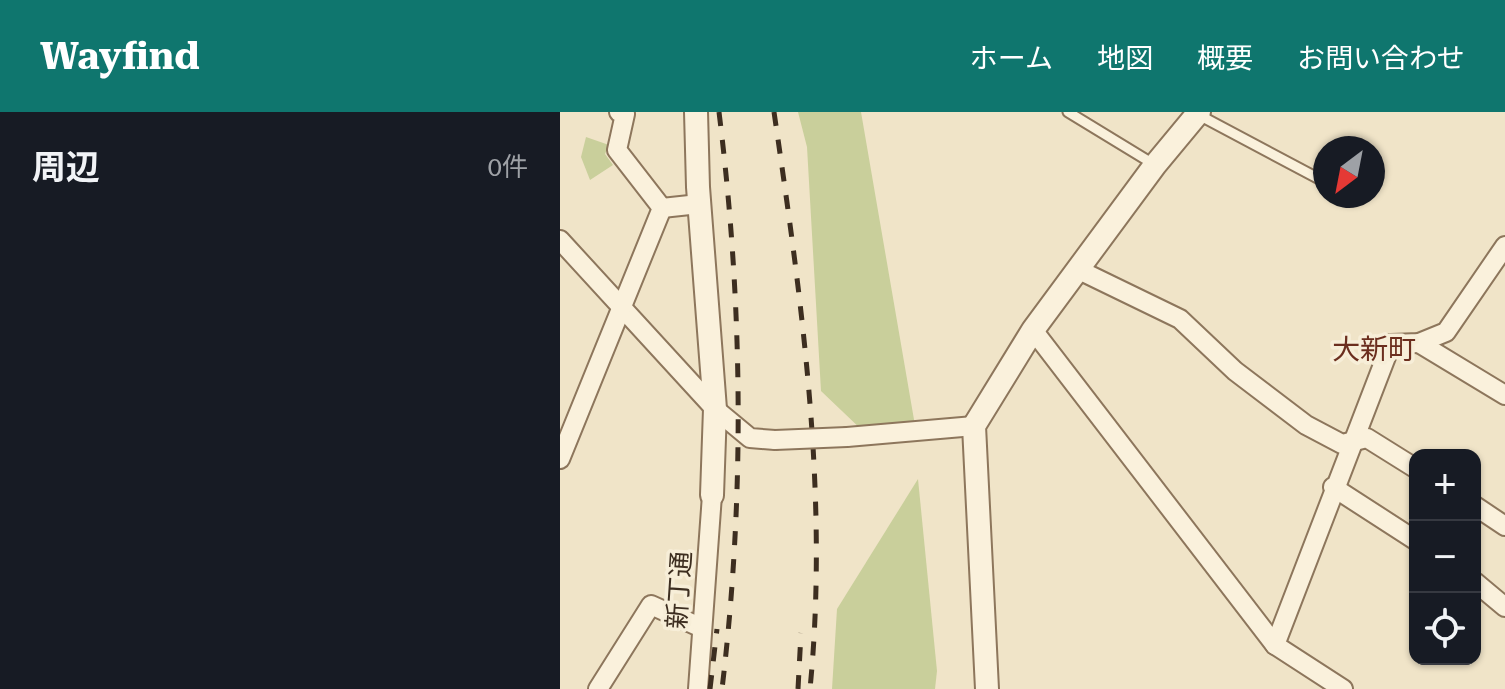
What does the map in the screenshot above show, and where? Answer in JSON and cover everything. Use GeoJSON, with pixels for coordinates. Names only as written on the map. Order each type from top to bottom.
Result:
{"type":"FeatureCollection","features":[{"type":"Feature","properties":{"kind":"street"},"geometry":{"type":"LineString","coordinates":[[619,112],[625,114],[617,150],[662,208]]}},
{"type":"Feature","properties":{"kind":"street"},"geometry":{"type":"LineString","coordinates":[[696,112],[699,204],[715,409],[712,495]]}},
{"type":"Feature","properties":{"kind":"street"},"geometry":{"type":"LineString","coordinates":[[987,689],[974,426],[1033,330],[1155,165],[1198,113]]}},
{"type":"Feature","properties":{"kind":"street"},"geometry":{"type":"LineString","coordinates":[[662,208],[699,204]]}},
{"type":"Feature","properties":{"kind":"street"},"geometry":{"type":"LineString","coordinates":[[560,459],[662,208]]}},
{"type":"Feature","properties":{"kind":"street"},"geometry":{"type":"LineString","coordinates":[[560,240],[715,409],[750,438],[847,437],[974,426]]}},
{"type":"Feature","properties":{"kind":"street"},"geometry":{"type":"LineString","coordinates":[[1275,645],[1333,487],[1391,344],[1419,343],[1446,332],[1505,246]]}},
{"type":"Feature","properties":{"kind":"street"},"geometry":{"type":"LineString","coordinates":[[1079,270],[1180,319],[1235,371],[1306,425],[1342,444],[1367,438],[1409,464]]}},
{"type":"Feature","properties":{"kind":"street"},"geometry":{"type":"LineString","coordinates":[[1033,330],[1275,645],[1343,689]]}},
{"type":"Feature","properties":{"kind":"street"},"geometry":{"type":"LineString","coordinates":[[1419,343],[1505,395]]}},
{"type":"Feature","properties":{"kind":"street"},"geometry":{"type":"LineString","coordinates":[[1333,487],[1409,536]]}},
{"type":"Feature","properties":{"kind":"street","name":"新丁通"},"geometry":{"type":"LineString","coordinates":[[698,689],[712,495]]}},
{"type":"Feature","properties":{"kind":"street"},"geometry":{"type":"LineString","coordinates":[[1481,510],[1505,526]]}},
{"type":"Feature","properties":{"kind":"street"},"geometry":{"type":"LineString","coordinates":[[1481,587],[1505,607]]}},
{"type":"Feature","properties":{"kind":"street"},"geometry":{"type":"LineString","coordinates":[[598,689],[651,605],[702,628]]}},
{"type":"Feature","properties":{"kind":"lane"},"geometry":{"type":"LineString","coordinates":[[1068,112],[1155,165]]}},
{"type":"Feature","properties":{"kind":"lane"},"geometry":{"type":"LineString","coordinates":[[1198,113],[1313,175]]}},
{"type":"Feature","properties":{"kind":"green space"},"geometry":{"type":"Polygon","coordinates":[[[798,112],[861,112],[917,437],[864,432],[821,391],[807,147],[798,112]]]}},
{"type":"Feature","properties":{"kind":"green space"},"geometry":{"type":"Polygon","coordinates":[[[586,137],[609,145],[605,154],[613,165],[590,180],[581,157],[586,137]]]}},
{"type":"Feature","properties":{"kind":"green space"},"geometry":{"type":"Polygon","coordinates":[[[918,479],[937,671],[935,689],[832,689],[837,609],[918,479]]]}},
{"type":"Feature","properties":{"kind":"railway"},"geometry":{"type":"LineString","coordinates":[[719,112],[733,256],[738,400],[735,545],[722,689]]}},
{"type":"Feature","properties":{"kind":"railway"},"geometry":{"type":"LineString","coordinates":[[774,112],[810,399],[816,544],[810,689]]}},
{"type":"Feature","properties":{"kind":"railway"},"geometry":{"type":"LineString","coordinates":[[710,689],[717,629]]}},
{"type":"Feature","properties":{"kind":"railway"},"geometry":{"type":"LineString","coordinates":[[798,689],[801,633]]}},
{"type":"Feature","properties":{"kind":"district","name":"大新町"},"geometry":{"type":"Point","coordinates":[1374,349]}}]}
